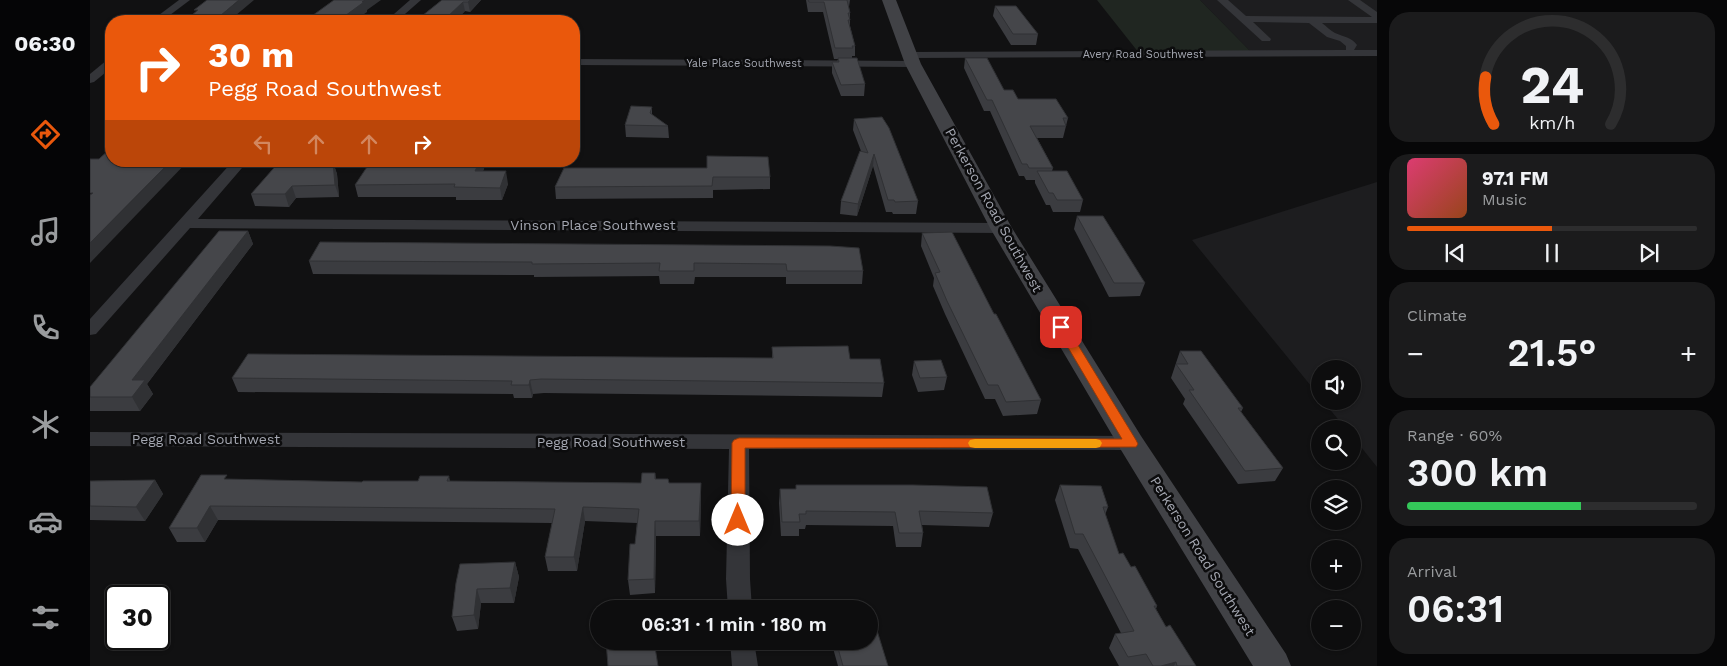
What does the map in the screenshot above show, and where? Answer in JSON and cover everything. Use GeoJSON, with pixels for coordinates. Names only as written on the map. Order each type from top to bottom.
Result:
{"type":"FeatureCollection","features":[{"type":"Feature","properties":{"kind":"street"},"geometry":{"type":"LineString","coordinates":[[164,15],[185,0]]}},
{"type":"Feature","properties":{"kind":"street"},"geometry":{"type":"LineString","coordinates":[[398,15],[416,0]]}},
{"type":"Feature","properties":{"kind":"street","name":"Perkerson Road Southwest"},"geometry":{"type":"LineString","coordinates":[[889,0],[911,60],[1002,228],[1131,444],[1272,666]]}},
{"type":"Feature","properties":{"kind":"street"},"geometry":{"type":"LineString","coordinates":[[1222,0],[1266,39]]}},
{"type":"Feature","properties":{"kind":"street"},"geometry":{"type":"LineString","coordinates":[[1353,0],[1377,18]]}},
{"type":"Feature","properties":{"kind":"street"},"geometry":{"type":"LineString","coordinates":[[1244,19],[1312,20],[1377,18]]}},
{"type":"Feature","properties":{"kind":"street"},"geometry":{"type":"LineString","coordinates":[[1312,20],[1331,35],[1330,39],[1338,45],[1353,50]]}},
{"type":"Feature","properties":{"kind":"street","name":"Avery Road Southwest"},"geometry":{"type":"LineString","coordinates":[[911,60],[1353,50],[1377,53]]}},
{"type":"Feature","properties":{"kind":"street","name":"Yale Place Southwest"},"geometry":{"type":"LineString","coordinates":[[580,62],[911,60]]}},
{"type":"Feature","properties":{"kind":"street"},"geometry":{"type":"LineString","coordinates":[[90,80],[105,67]]}},
{"type":"Feature","properties":{"kind":"street"},"geometry":{"type":"LineString","coordinates":[[90,330],[236,167]]}},
{"type":"Feature","properties":{"kind":"street","name":"Vinson Place Southwest"},"geometry":{"type":"LineString","coordinates":[[185,223],[1002,228]]}},
{"type":"Feature","properties":{"kind":"street","name":"Pegg Road Southwest"},"geometry":{"type":"LineString","coordinates":[[90,439],[1131,444]]}},
{"type":"Feature","properties":{"kind":"street"},"geometry":{"type":"LineString","coordinates":[[739,443],[739,600]]}},
{"type":"Feature","properties":{"kind":"street"},"geometry":{"type":"LineString","coordinates":[[743,650],[745,666]]}},
{"type":"Feature","properties":{"kind":"shaded area"},"geometry":{"type":"Polygon","coordinates":[[[1097,0],[1200,0],[1253,54],[1139,53],[1097,0]]]}},
{"type":"Feature","properties":{"kind":"shaded area"},"geometry":{"type":"Polygon","coordinates":[[[1200,0],[1377,0],[1377,54],[1253,54],[1200,0]]]}},
{"type":"Feature","properties":{"kind":"shaded area"},"geometry":{"type":"Polygon","coordinates":[[[1377,182],[1377,467],[1361,447],[1361,420],[1339,420],[1330,410],[1361,410],[1361,360],[1311,360],[1311,386],[1192,240],[1377,182]]]}},
{"type":"Feature","properties":{"kind":"building"},"geometry":{"type":"Polygon","coordinates":[[[207,0],[239,0],[221,15],[192,15],[198,10],[194,10],[207,0]]]}},
{"type":"Feature","properties":{"kind":"building"},"geometry":{"type":"Polygon","coordinates":[[[334,0],[365,0],[346,15],[313,15],[334,0]]]}},
{"type":"Feature","properties":{"kind":"building"},"geometry":{"type":"Polygon","coordinates":[[[442,0],[470,0],[463,2],[449,15],[423,15],[442,0]]]}},
{"type":"Feature","properties":{"kind":"building"},"geometry":{"type":"Polygon","coordinates":[[[808,0],[847,0],[850,13],[848,13],[850,20],[848,20],[855,46],[852,46],[853,48],[835,48],[824,2],[809,2],[808,0]]]}},
{"type":"Feature","properties":{"kind":"building"},"geometry":{"type":"Polygon","coordinates":[[[995,6],[1016,6],[1038,34],[1013,34],[995,6]]]}},
{"type":"Feature","properties":{"kind":"building"},"geometry":{"type":"Polygon","coordinates":[[[838,58],[857,58],[865,84],[841,85],[832,62],[839,62],[838,58]]]}},
{"type":"Feature","properties":{"kind":"building"},"geometry":{"type":"Polygon","coordinates":[[[965,58],[987,58],[1004,90],[1013,90],[1018,99],[1056,99],[1068,118],[1063,118],[1066,126],[1030,126],[1053,168],[1029,168],[1027,164],[1022,164],[992,100],[987,100],[965,58]]]}},
{"type":"Feature","properties":{"kind":"building"},"geometry":{"type":"Polygon","coordinates":[[[631,106],[652,107],[650,113],[668,126],[625,125],[631,106]]]}},
{"type":"Feature","properties":{"kind":"building"},"geometry":{"type":"Polygon","coordinates":[[[882,117],[889,128],[918,201],[895,202],[894,200],[888,200],[874,154],[858,204],[841,201],[860,151],[868,153],[854,119],[882,117]]]}},
{"type":"Feature","properties":{"kind":"building"},"geometry":{"type":"Polygon","coordinates":[[[105,154],[105,167],[165,167],[90,243],[90,195],[93,193],[90,193],[90,159],[99,159],[105,154]]]}},
{"type":"Feature","properties":{"kind":"building"},"geometry":{"type":"Polygon","coordinates":[[[707,156],[768,157],[770,177],[713,177],[712,186],[555,187],[564,168],[707,168],[707,156]]]}},
{"type":"Feature","properties":{"kind":"building"},"geometry":{"type":"Polygon","coordinates":[[[275,167],[333,167],[335,185],[292,186],[285,194],[251,194],[275,167]]]}},
{"type":"Feature","properties":{"kind":"building"},"geometry":{"type":"Polygon","coordinates":[[[367,167],[477,167],[475,171],[506,171],[500,188],[454,187],[455,184],[355,185],[367,167]]]}},
{"type":"Feature","properties":{"kind":"building"},"geometry":{"type":"Polygon","coordinates":[[[1037,171],[1067,171],[1083,200],[1057,200],[1053,193],[1049,193],[1037,171]]]}},
{"type":"Feature","properties":{"kind":"building"},"geometry":{"type":"Polygon","coordinates":[[[1077,216],[1103,216],[1145,283],[1114,283],[1077,216]]]}},
{"type":"Feature","properties":{"kind":"building"},"geometry":{"type":"Polygon","coordinates":[[[219,231],[248,231],[132,380],[145,380],[132,397],[90,397],[90,387],[219,231]]]}},
{"type":"Feature","properties":{"kind":"building"},"geometry":{"type":"Polygon","coordinates":[[[952,232],[1041,400],[1006,402],[998,385],[988,385],[947,301],[935,273],[940,272],[922,233],[952,232]]]}},
{"type":"Feature","properties":{"kind":"building"},"geometry":{"type":"Polygon","coordinates":[[[320,242],[830,246],[859,248],[863,271],[787,271],[786,264],[694,263],[694,271],[659,271],[660,263],[532,264],[532,262],[309,261],[320,242]]]}},
{"type":"Feature","properties":{"kind":"building"},"geometry":{"type":"Polygon","coordinates":[[[848,346],[850,359],[880,359],[884,383],[541,379],[530,380],[529,385],[511,385],[512,381],[232,378],[248,354],[773,358],[772,347],[848,346]]]}},
{"type":"Feature","properties":{"kind":"building"},"geometry":{"type":"Polygon","coordinates":[[[1180,351],[1201,351],[1243,408],[1238,408],[1283,468],[1245,471],[1189,390],[1194,390],[1176,364],[1188,364],[1180,351]]]}},
{"type":"Feature","properties":{"kind":"building"},"geometry":{"type":"Polygon","coordinates":[[[941,360],[947,377],[920,378],[914,361],[941,360]]]}},
{"type":"Feature","properties":{"kind":"building"},"geometry":{"type":"Polygon","coordinates":[[[642,473],[655,473],[655,479],[668,479],[669,483],[701,483],[699,521],[655,521],[654,579],[628,580],[630,544],[635,544],[639,509],[583,507],[574,557],[545,557],[555,509],[210,506],[197,528],[169,528],[201,475],[227,475],[224,479],[362,482],[418,481],[420,476],[449,476],[447,481],[641,483],[642,473]]]}},
{"type":"Feature","properties":{"kind":"building"},"geometry":{"type":"Polygon","coordinates":[[[155,480],[136,507],[90,506],[90,481],[155,480]]]}},
{"type":"Feature","properties":{"kind":"building"},"geometry":{"type":"Polygon","coordinates":[[[796,485],[987,487],[993,513],[919,511],[923,533],[899,533],[895,512],[806,511],[806,514],[799,514],[800,522],[782,522],[780,489],[796,489],[796,485]]]}},
{"type":"Feature","properties":{"kind":"building"},"geometry":{"type":"Polygon","coordinates":[[[1060,485],[1101,486],[1108,507],[1103,507],[1119,554],[1123,553],[1131,567],[1135,566],[1166,627],[1170,625],[1196,666],[1177,666],[1176,662],[1153,666],[1146,654],[1128,657],[1115,634],[1134,631],[1083,534],[1075,534],[1060,485]]]}},
{"type":"Feature","properties":{"kind":"building"},"geometry":{"type":"Polygon","coordinates":[[[515,562],[510,588],[477,589],[474,615],[452,617],[460,564],[515,562]]]}},
{"type":"Feature","properties":{"kind":"building"},"geometry":{"type":"Polygon","coordinates":[[[878,634],[888,666],[843,666],[839,650],[878,650],[878,634]]]}},
{"type":"Feature","properties":{"kind":"building"},"geometry":{"type":"Polygon","coordinates":[[[607,650],[655,650],[658,666],[608,666],[607,650]]]}},
{"type":"Feature","properties":{"kind":"slow traffic"},"geometry":{"type":"LineString","coordinates":[[975,443],[1096,443]]}},
{"type":"Feature","properties":{"kind":"route"},"geometry":{"type":"LineString","coordinates":[[738,520],[739,443],[1131,444],[1061,327]]}}]}
